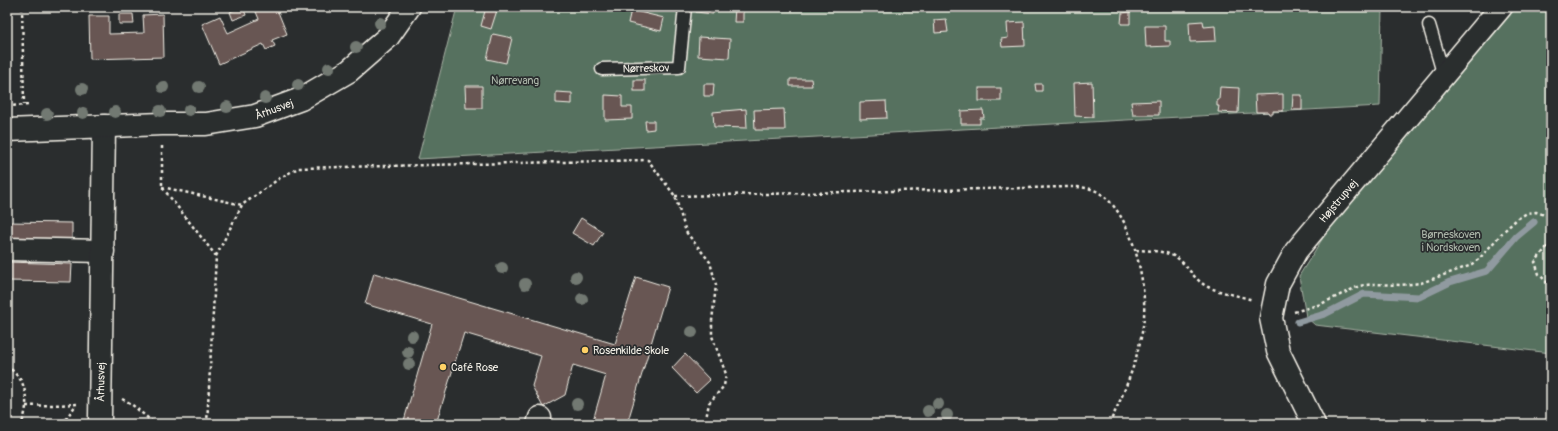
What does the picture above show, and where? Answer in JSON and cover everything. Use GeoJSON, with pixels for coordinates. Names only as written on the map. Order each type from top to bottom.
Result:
{"type":"FeatureCollection","features":[{"type":"Feature","properties":{"kind":"street","name":"Århusvej"},"geometry":{"type":"LineString","coordinates":[[7,130],[162,124],[206,124],[255,116],[300,99],[349,71],[388,37],[409,7]]}},
{"type":"Feature","properties":{"kind":"street","name":"Højstrupvej"},"geometry":{"type":"LineString","coordinates":[[1314,424],[1278,351],[1272,312],[1278,284],[1296,251],[1501,7]]}},
{"type":"Feature","properties":{"kind":"street","name":"Århusvej"},"geometry":{"type":"LineString","coordinates":[[100,404],[104,126]]}},
{"type":"Feature","properties":{"kind":"street"},"geometry":{"type":"LineString","coordinates":[[7,249],[102,251]]}},
{"type":"Feature","properties":{"kind":"lane","name":"Nørreskov"},"geometry":{"type":"LineString","coordinates":[[602,70],[678,67],[685,7]]}},
{"type":"Feature","properties":{"kind":"lane"},"geometry":{"type":"LineString","coordinates":[[1429,25],[1444,76]]}},
{"type":"Feature","properties":{"kind":"path"},"geometry":{"type":"LineString","coordinates":[[22,7],[24,105]]}},
{"type":"Feature","properties":{"kind":"path"},"geometry":{"type":"LineString","coordinates":[[7,106],[31,105]]}},
{"type":"Feature","properties":{"kind":"path"},"geometry":{"type":"LineString","coordinates":[[162,124],[162,187],[216,256]]}},
{"type":"Feature","properties":{"kind":"path"},"geometry":{"type":"LineString","coordinates":[[207,424],[216,256],[242,205],[280,178],[298,168],[648,160],[675,196],[686,232],[710,262],[716,285],[712,336],[726,374],[724,386],[708,403],[705,424]]}},
{"type":"Feature","properties":{"kind":"path"},"geometry":{"type":"LineString","coordinates":[[162,187],[242,205]]}},
{"type":"Feature","properties":{"kind":"path"},"geometry":{"type":"LineString","coordinates":[[675,196],[1083,187],[1096,191],[1108,200],[1116,209],[1125,224],[1136,250],[1144,300],[1143,325],[1138,349],[1109,424]]}},
{"type":"Feature","properties":{"kind":"path"},"geometry":{"type":"LineString","coordinates":[[1136,250],[1172,255],[1208,287],[1272,312],[1321,304],[1359,286],[1373,284],[1401,285],[1421,283],[1468,266],[1479,259],[1503,232],[1517,219],[1527,213],[1536,212],[1551,217]]}},
{"type":"Feature","properties":{"kind":"path"},"geometry":{"type":"LineString","coordinates":[[1551,242],[1535,262],[1539,274],[1551,287]]}},
{"type":"Feature","properties":{"kind":"path"},"geometry":{"type":"LineString","coordinates":[[7,365],[20,379],[26,398],[24,418],[20,424]]}},
{"type":"Feature","properties":{"kind":"path"},"geometry":{"type":"LineString","coordinates":[[26,406],[130,403],[154,424]]}},
{"type":"Feature","properties":{"kind":"path"},"geometry":{"type":"LineString","coordinates":[[62,424],[76,405]]}},
{"type":"Feature","properties":{"kind":"green space","name":"Nørrevang"},"geometry":{"type":"Polygon","coordinates":[[[457,7],[1382,7],[1380,106],[418,159],[457,7]]]}},
{"type":"Feature","properties":{"kind":"green space","name":"Børneskoven i Nordskoven"},"geometry":{"type":"Polygon","coordinates":[[[1517,7],[1551,7],[1551,353],[1315,325],[1306,317],[1299,276],[1326,233],[1517,7]]]}},
{"type":"Feature","properties":{"kind":"building"},"geometry":{"type":"Polygon","coordinates":[[[243,7],[246,15],[233,20],[230,12],[243,7]]]}},
{"type":"Feature","properties":{"kind":"building"},"geometry":{"type":"Polygon","coordinates":[[[254,7],[276,7],[287,34],[272,40],[275,46],[266,50],[263,44],[219,64],[202,24],[220,16],[228,33],[259,19],[254,7]]]}},
{"type":"Feature","properties":{"kind":"building"},"geometry":{"type":"Polygon","coordinates":[[[486,7],[498,7],[491,29],[481,26],[486,7]]]}},
{"type":"Feature","properties":{"kind":"building"},"geometry":{"type":"Polygon","coordinates":[[[697,7],[714,7],[713,14],[696,12],[697,7]]]}},
{"type":"Feature","properties":{"kind":"building"},"geometry":{"type":"Polygon","coordinates":[[[735,8],[743,9],[743,22],[734,22],[735,8]]]}},
{"type":"Feature","properties":{"kind":"building"},"geometry":{"type":"Polygon","coordinates":[[[631,10],[664,18],[661,31],[628,23],[631,10]]]}},
{"type":"Feature","properties":{"kind":"building"},"geometry":{"type":"Polygon","coordinates":[[[1130,12],[1130,24],[1121,24],[1122,13],[1130,12]]]}},
{"type":"Feature","properties":{"kind":"building"},"geometry":{"type":"Polygon","coordinates":[[[119,14],[133,14],[134,24],[119,24],[119,14]]]}},
{"type":"Feature","properties":{"kind":"building"},"geometry":{"type":"Polygon","coordinates":[[[163,14],[164,57],[90,59],[89,16],[109,16],[109,34],[144,33],[143,15],[163,14]]]}},
{"type":"Feature","properties":{"kind":"building"},"geometry":{"type":"Polygon","coordinates":[[[946,19],[948,32],[935,33],[934,20],[946,19]]]}},
{"type":"Feature","properties":{"kind":"building"},"geometry":{"type":"Polygon","coordinates":[[[1203,21],[1204,27],[1215,26],[1216,41],[1190,42],[1189,22],[1203,21]]]}},
{"type":"Feature","properties":{"kind":"building"},"geometry":{"type":"Polygon","coordinates":[[[1024,22],[1025,46],[1002,47],[1001,39],[1008,38],[1007,23],[1024,22]]]}},
{"type":"Feature","properties":{"kind":"building"},"geometry":{"type":"Polygon","coordinates":[[[1145,26],[1165,26],[1165,41],[1170,41],[1170,46],[1146,47],[1145,26]]]}},
{"type":"Feature","properties":{"kind":"building"},"geometry":{"type":"Polygon","coordinates":[[[493,34],[512,38],[506,63],[487,59],[493,34]]]}},
{"type":"Feature","properties":{"kind":"building"},"geometry":{"type":"Polygon","coordinates":[[[699,37],[730,39],[729,58],[698,56],[699,37]]]}},
{"type":"Feature","properties":{"kind":"building"},"geometry":{"type":"Polygon","coordinates":[[[790,79],[811,79],[812,86],[790,86],[790,79]]]}},
{"type":"Feature","properties":{"kind":"building"},"geometry":{"type":"Polygon","coordinates":[[[634,80],[645,80],[645,91],[634,91],[634,80]]]}},
{"type":"Feature","properties":{"kind":"building"},"geometry":{"type":"Polygon","coordinates":[[[1092,82],[1093,117],[1075,116],[1074,83],[1092,82]]]}},
{"type":"Feature","properties":{"kind":"building"},"geometry":{"type":"Polygon","coordinates":[[[704,84],[714,84],[713,96],[704,96],[704,84]]]}},
{"type":"Feature","properties":{"kind":"building"},"geometry":{"type":"Polygon","coordinates":[[[1035,84],[1042,84],[1042,91],[1036,91],[1035,84]]]}},
{"type":"Feature","properties":{"kind":"building"},"geometry":{"type":"Polygon","coordinates":[[[465,86],[482,86],[482,108],[466,108],[465,86]]]}},
{"type":"Feature","properties":{"kind":"building"},"geometry":{"type":"Polygon","coordinates":[[[1220,87],[1239,88],[1238,113],[1218,112],[1219,106],[1217,106],[1217,100],[1219,100],[1220,87]]]}},
{"type":"Feature","properties":{"kind":"building"},"geometry":{"type":"Polygon","coordinates":[[[979,88],[1001,88],[1001,101],[979,101],[979,88]]]}},
{"type":"Feature","properties":{"kind":"building"},"geometry":{"type":"Polygon","coordinates":[[[556,92],[572,93],[572,104],[556,103],[556,92]]]}},
{"type":"Feature","properties":{"kind":"building"},"geometry":{"type":"Polygon","coordinates":[[[1283,94],[1283,111],[1273,111],[1273,114],[1269,114],[1268,112],[1256,112],[1255,95],[1283,94]]]}},
{"type":"Feature","properties":{"kind":"building"},"geometry":{"type":"Polygon","coordinates":[[[605,95],[622,96],[622,107],[632,107],[632,119],[605,120],[605,95]]]}},
{"type":"Feature","properties":{"kind":"building"},"geometry":{"type":"Polygon","coordinates":[[[1293,95],[1302,95],[1302,110],[1292,110],[1293,95]]]}},
{"type":"Feature","properties":{"kind":"building"},"geometry":{"type":"Polygon","coordinates":[[[886,101],[887,118],[860,119],[860,102],[886,101]]]}},
{"type":"Feature","properties":{"kind":"building"},"geometry":{"type":"Polygon","coordinates":[[[1159,101],[1159,115],[1133,115],[1131,102],[1159,101]]]}},
{"type":"Feature","properties":{"kind":"building"},"geometry":{"type":"Polygon","coordinates":[[[746,109],[747,128],[714,127],[713,112],[746,109]]]}},
{"type":"Feature","properties":{"kind":"building"},"geometry":{"type":"Polygon","coordinates":[[[784,109],[785,130],[755,130],[754,110],[784,109]]]}},
{"type":"Feature","properties":{"kind":"building"},"geometry":{"type":"Polygon","coordinates":[[[983,110],[984,118],[980,118],[980,124],[961,124],[961,111],[983,110]]]}},
{"type":"Feature","properties":{"kind":"building"},"geometry":{"type":"Polygon","coordinates":[[[645,121],[654,121],[654,129],[646,130],[645,121]]]}},
{"type":"Feature","properties":{"kind":"building"},"geometry":{"type":"Polygon","coordinates":[[[581,218],[603,232],[594,246],[572,233],[581,218]]]}},
{"type":"Feature","properties":{"kind":"building"},"geometry":{"type":"Polygon","coordinates":[[[7,222],[72,223],[72,241],[7,241],[7,222]]]}},
{"type":"Feature","properties":{"kind":"building"},"geometry":{"type":"Polygon","coordinates":[[[7,262],[72,264],[71,282],[7,281],[7,262]]]}},
{"type":"Feature","properties":{"kind":"building","name":"Rosenkilde Skole"},"geometry":{"type":"Polygon","coordinates":[[[374,273],[615,344],[636,277],[668,287],[627,424],[592,424],[606,375],[573,365],[565,395],[543,407],[532,386],[541,356],[464,333],[436,424],[403,424],[432,324],[365,304],[374,273]]]}},
{"type":"Feature","properties":{"kind":"building"},"geometry":{"type":"Polygon","coordinates":[[[685,354],[710,380],[696,393],[672,368],[685,354]]]}},
{"type":"Feature","properties":{"kind":"waterway"},"geometry":{"type":"LineString","coordinates":[[1298,322],[1325,314],[1364,294],[1419,297],[1450,282],[1487,271],[1516,237],[1534,222]]}},
{"type":"Feature","properties":{"kind":"place","name":"Rosenkilde Skole"},"geometry":{"type":"Point","coordinates":[585,350]}},
{"type":"Feature","properties":{"kind":"place","name":"Café Rose"},"geometry":{"type":"Point","coordinates":[443,367]}}]}
